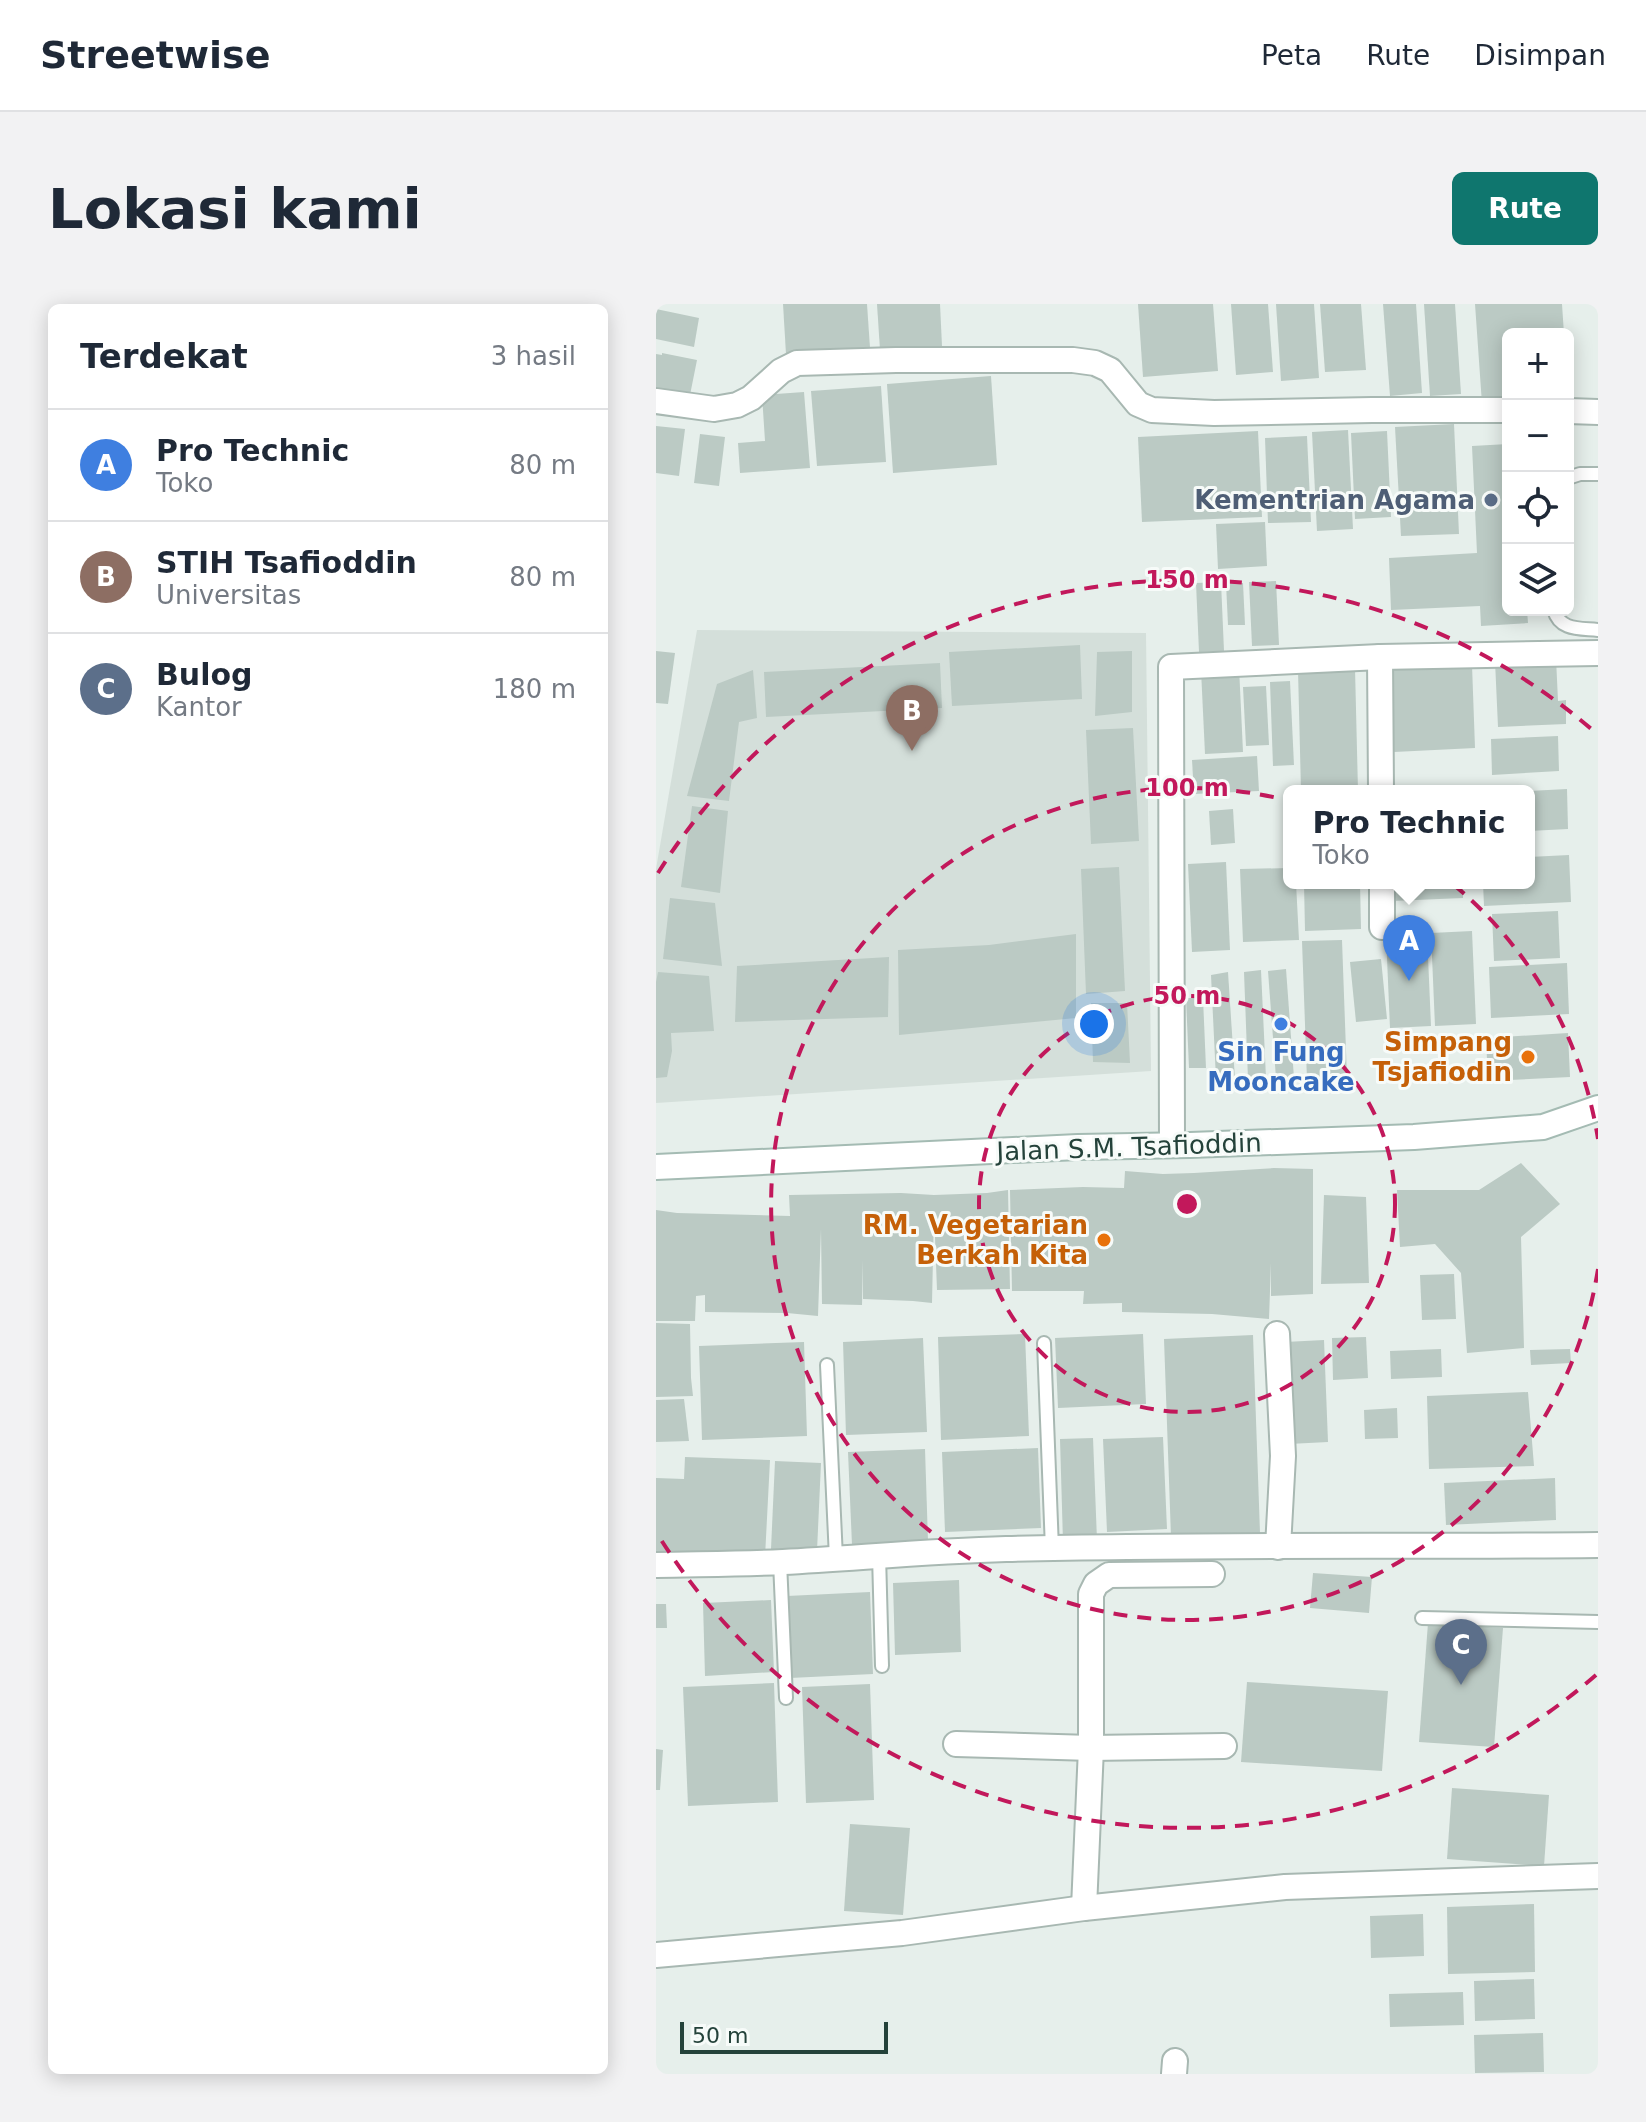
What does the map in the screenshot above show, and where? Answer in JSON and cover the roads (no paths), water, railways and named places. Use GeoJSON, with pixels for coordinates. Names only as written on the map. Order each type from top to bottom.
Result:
{"type":"FeatureCollection","features":[{"type":"Feature","properties":{"kind":"street"},"geometry":{"type":"LineString","coordinates":[[656,401],[714,409],[737,405],[751,398],[781,371],[797,363],[1073,360],[1095,363],[1110,370],[1138,404],[1152,410],[1214,413],[1502,410]]}},
{"type":"Feature","properties":{"kind":"street"},"geometry":{"type":"LineString","coordinates":[[1574,411],[1598,412]]}},
{"type":"Feature","properties":{"kind":"street"},"geometry":{"type":"LineString","coordinates":[[1172,1145],[1171,667],[1380,657],[1598,653]]}},
{"type":"Feature","properties":{"kind":"street"},"geometry":{"type":"LineString","coordinates":[[1380,657],[1381,785]]}},
{"type":"Feature","properties":{"kind":"street"},"geometry":{"type":"LineString","coordinates":[[1382,889],[1382,927]]}},
{"type":"Feature","properties":{"kind":"street","name":"Jalan S.M. Tsafioddin"},"geometry":{"type":"LineString","coordinates":[[656,1167],[1078,1147],[1414,1137],[1543,1127],[1598,1108]]}},
{"type":"Feature","properties":{"kind":"street"},"geometry":{"type":"LineString","coordinates":[[1277,1334],[1283,1456],[1278,1547]]}},
{"type":"Feature","properties":{"kind":"street"},"geometry":{"type":"LineString","coordinates":[[656,1565],[1228,1545],[1598,1545]]}},
{"type":"Feature","properties":{"kind":"street"},"geometry":{"type":"LineString","coordinates":[[1084,1908],[1091,1748],[1091,1594],[1096,1584],[1109,1575],[1212,1574]]}},
{"type":"Feature","properties":{"kind":"street"},"geometry":{"type":"LineString","coordinates":[[956,1744],[1091,1748],[1224,1746]]}},
{"type":"Feature","properties":{"kind":"street"},"geometry":{"type":"LineString","coordinates":[[656,1955],[902,1933],[1084,1908],[1285,1887],[1598,1876]]}},
{"type":"Feature","properties":{"kind":"lane"},"geometry":{"type":"LineString","coordinates":[[1574,476],[1598,474]]}},
{"type":"Feature","properties":{"kind":"lane"},"geometry":{"type":"LineString","coordinates":[[1555,616],[1568,627],[1598,630]]}},
{"type":"Feature","properties":{"kind":"lane"},"geometry":{"type":"LineString","coordinates":[[1044,1343],[1052,1549]]}},
{"type":"Feature","properties":{"kind":"lane"},"geometry":{"type":"LineString","coordinates":[[827,1365],[836,1558]]}},
{"type":"Feature","properties":{"kind":"lane"},"geometry":{"type":"LineString","coordinates":[[879,1555],[882,1666]]}},
{"type":"Feature","properties":{"kind":"lane"},"geometry":{"type":"LineString","coordinates":[[780,1562],[786,1698]]}},
{"type":"Feature","properties":{"kind":"lane"},"geometry":{"type":"LineString","coordinates":[[1422,1618],[1598,1622]]}},
{"type":"Feature","properties":{"kind":"place","name":"Kementrian Agama"},"geometry":{"type":"Point","coordinates":[1491,500]}},
{"type":"Feature","properties":{"kind":"place","name":"STIH Tsafioddin"},"geometry":{"type":"Point","coordinates":[912,751]}},
{"type":"Feature","properties":{"kind":"place","name":"Pro Technic"},"geometry":{"type":"Point","coordinates":[1409,981]}},
{"type":"Feature","properties":{"kind":"place","name":"Sin Fung Mooncake"},"geometry":{"type":"Point","coordinates":[1281,1024]}},
{"type":"Feature","properties":{"kind":"place","name":"Simpang Tsjafiodin"},"geometry":{"type":"Point","coordinates":[1528,1057]}},
{"type":"Feature","properties":{"kind":"place","name":"RM. Vegetarian Berkah Kita"},"geometry":{"type":"Point","coordinates":[1104,1240]}},
{"type":"Feature","properties":{"kind":"place","name":"Bulog"},"geometry":{"type":"Point","coordinates":[1461,1685]}}]}
